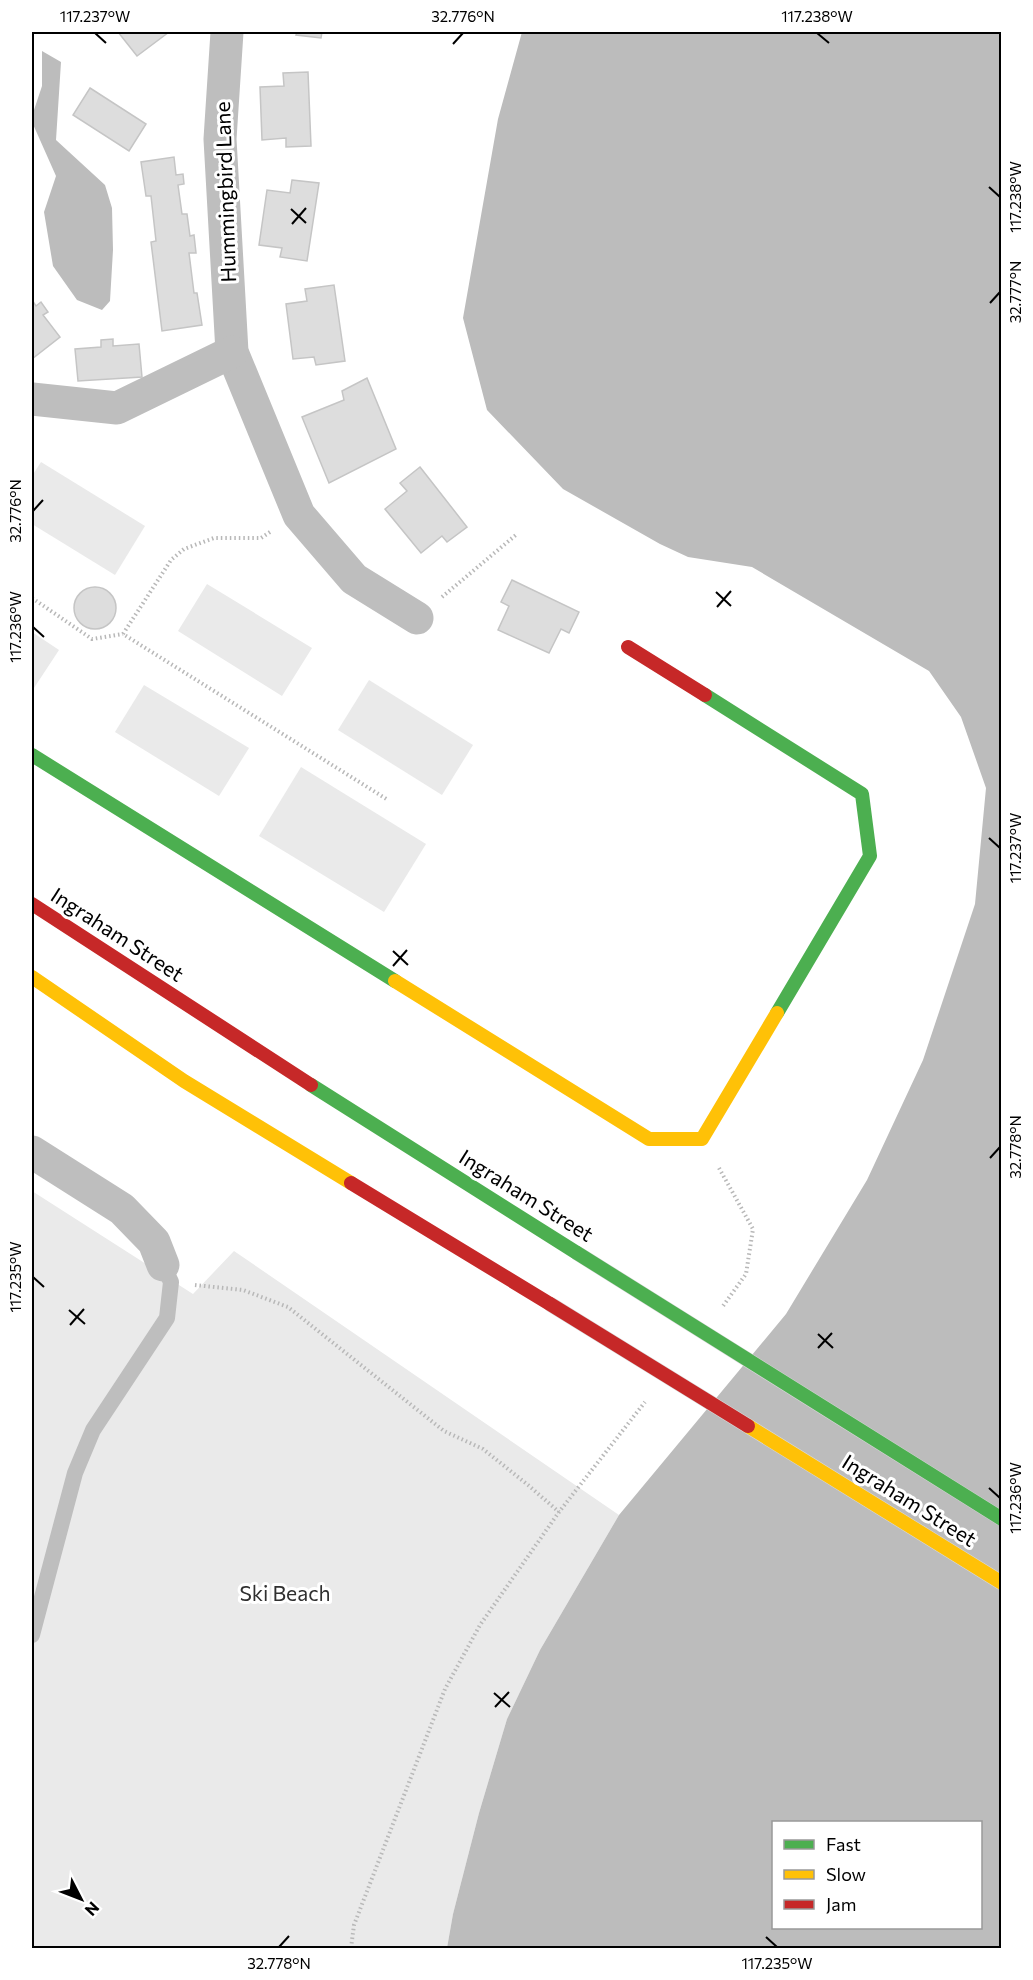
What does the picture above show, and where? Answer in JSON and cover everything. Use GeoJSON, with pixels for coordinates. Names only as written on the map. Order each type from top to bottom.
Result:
{"type":"FeatureCollection","features":[{"type":"Feature","properties":{"kind":"main road"},"geometry":{"type":"LineString","coordinates":[[32,755],[649,1139],[702,1139],[870,856],[862,794],[628,647]]}},
{"type":"Feature","properties":{"kind":"main road","name":"Ingraham Street"},"geometry":{"type":"LineString","coordinates":[[32,904],[233,1036],[1002,1519]]}},
{"type":"Feature","properties":{"kind":"main road","name":"Ingraham Street"},"geometry":{"type":"LineString","coordinates":[[32,977],[184,1081],[1002,1583]]}},
{"type":"Feature","properties":{"kind":"street","name":"Hummingbird Lane"},"geometry":{"type":"LineString","coordinates":[[227,32],[220,139],[232,352],[299,515],[354,579],[417,618]]}},
{"type":"Feature","properties":{"kind":"street"},"geometry":{"type":"LineString","coordinates":[[32,399],[117,408],[232,352]]}},
{"type":"Feature","properties":{"kind":"street"},"geometry":{"type":"LineString","coordinates":[[32,1152],[122,1209],[154,1242],[167,1273]]}},
{"type":"Feature","properties":{"kind":"lane"},"geometry":{"type":"LineString","coordinates":[[32,1635],[75,1473],[93,1430],[167,1318],[167,1273]]}},
{"type":"Feature","properties":{"kind":"path"},"geometry":{"type":"LineString","coordinates":[[123,634],[171,560],[184,549],[214,538],[261,538],[299,515]]}},
{"type":"Feature","properties":{"kind":"path"},"geometry":{"type":"LineString","coordinates":[[417,618],[517,534]]}},
{"type":"Feature","properties":{"kind":"path"},"geometry":{"type":"LineString","coordinates":[[32,598],[92,639],[123,634],[388,800]]}},
{"type":"Feature","properties":{"kind":"path"},"geometry":{"type":"LineString","coordinates":[[702,1139],[753,1229],[746,1274],[722,1307]]}},
{"type":"Feature","properties":{"kind":"path"},"geometry":{"type":"LineString","coordinates":[[167,1273],[243,1290],[288,1307],[444,1431],[483,1449],[559,1512]]}},
{"type":"Feature","properties":{"kind":"path"},"geometry":{"type":"LineString","coordinates":[[351,1948],[354,1925],[445,1689],[480,1625],[559,1512],[649,1397]]}},
{"type":"Feature","properties":{"kind":"green space"},"geometry":{"type":"Polygon","coordinates":[[[41,462],[145,526],[115,575],[32,524],[32,476],[41,462]]]}},
{"type":"Feature","properties":{"kind":"green space"},"geometry":{"type":"Polygon","coordinates":[[[207,584],[312,648],[282,696],[178,631],[207,584]]]}},
{"type":"Feature","properties":{"kind":"green space"},"geometry":{"type":"Polygon","coordinates":[[[32,632],[59,650],[32,691],[32,632]]]}},
{"type":"Feature","properties":{"kind":"green space"},"geometry":{"type":"Polygon","coordinates":[[[369,680],[473,745],[442,795],[338,730],[369,680]]]}},
{"type":"Feature","properties":{"kind":"green space"},"geometry":{"type":"Polygon","coordinates":[[[144,685],[249,748],[219,796],[115,732],[144,685]]]}},
{"type":"Feature","properties":{"kind":"green space"},"geometry":{"type":"Polygon","coordinates":[[[301,767],[426,844],[384,912],[259,836],[301,767]]]}},
{"type":"Feature","properties":{"kind":"green space","name":"Ski Beach"},"geometry":{"type":"Polygon","coordinates":[[[32,1191],[193,1294],[234,1251],[619,1515],[540,1650],[507,1719],[479,1813],[453,1914],[447,1948],[32,1948],[32,1191]]]}},
{"type":"Feature","properties":{"kind":"shaded area"},"geometry":{"type":"Polygon","coordinates":[[[522,32],[1001,32],[1001,1948],[447,1948],[453,1914],[479,1813],[507,1719],[540,1650],[619,1515],[786,1314],[867,1180],[923,1060],[975,904],[986,788],[961,717],[929,671],[752,567],[688,557],[660,544],[563,489],[487,410],[463,318],[498,119],[522,32]]]}},
{"type":"Feature","properties":{"kind":"shaded area"},"geometry":{"type":"Polygon","coordinates":[[[42,51],[61,62],[56,140],[105,185],[112,208],[113,250],[110,301],[102,310],[77,300],[53,266],[44,212],[56,176],[32,122],[42,86],[42,51]]]}},
{"type":"Feature","properties":{"kind":"building"},"geometry":{"type":"Polygon","coordinates":[[[118,32],[169,32],[137,56],[118,32]]]}},
{"type":"Feature","properties":{"kind":"building"},"geometry":{"type":"Polygon","coordinates":[[[297,32],[322,32],[321,38],[296,35],[297,32]]]}},
{"type":"Feature","properties":{"kind":"building"},"geometry":{"type":"Polygon","coordinates":[[[308,72],[311,146],[286,147],[286,138],[262,140],[260,87],[284,86],[283,73],[308,72]]]}},
{"type":"Feature","properties":{"kind":"building"},"geometry":{"type":"Polygon","coordinates":[[[90,88],[146,124],[129,151],[73,115],[90,88]]]}},
{"type":"Feature","properties":{"kind":"building"},"geometry":{"type":"Polygon","coordinates":[[[174,157],[176,175],[183,174],[184,184],[178,185],[182,214],[187,214],[190,236],[194,235],[196,253],[189,253],[194,293],[197,293],[202,325],[162,331],[151,242],[156,241],[151,196],[146,196],[141,162],[174,157]]]}},
{"type":"Feature","properties":{"kind":"building"},"geometry":{"type":"Polygon","coordinates":[[[292,180],[319,183],[307,261],[280,257],[282,248],[259,245],[267,190],[290,193],[292,180]]]}},
{"type":"Feature","properties":{"kind":"building"},"geometry":{"type":"Polygon","coordinates":[[[334,285],[345,361],[316,365],[314,357],[293,359],[286,304],[307,301],[305,289],[334,285]]]}},
{"type":"Feature","properties":{"kind":"building"},"geometry":{"type":"Polygon","coordinates":[[[32,300],[36,306],[41,302],[48,312],[43,315],[60,337],[32,359],[32,300]]]}},
{"type":"Feature","properties":{"kind":"building"},"geometry":{"type":"Polygon","coordinates":[[[113,339],[113,346],[139,344],[142,377],[78,381],[75,349],[101,347],[101,340],[113,339]]]}},
{"type":"Feature","properties":{"kind":"building"},"geometry":{"type":"Polygon","coordinates":[[[367,378],[396,449],[329,483],[302,417],[344,400],[342,391],[367,378]]]}},
{"type":"Feature","properties":{"kind":"building"},"geometry":{"type":"Polygon","coordinates":[[[420,467],[467,527],[447,542],[442,536],[421,553],[385,509],[407,491],[400,483],[420,467]]]}},
{"type":"Feature","properties":{"kind":"building"},"geometry":{"type":"Polygon","coordinates":[[[512,580],[579,612],[569,633],[561,629],[549,653],[498,630],[509,606],[501,602],[512,580]]]}},
{"type":"Feature","properties":{"kind":"building"},"geometry":{"type":"Polygon","coordinates":[[[95,587],[103,588],[110,593],[115,600],[115,616],[110,623],[103,628],[95,629],[87,628],[80,623],[75,616],[74,608],[75,600],[80,593],[87,588],[95,587]]]}},
{"type":"Feature","properties":{"kind":"traffic: fast"},"geometry":{"type":"LineString","coordinates":[[705,695],[862,794],[870,856],[777,1013]]}},
{"type":"Feature","properties":{"kind":"traffic: fast"},"geometry":{"type":"LineString","coordinates":[[32,755],[395,981]]}},
{"type":"Feature","properties":{"kind":"traffic: fast"},"geometry":{"type":"LineString","coordinates":[[311,1085],[577,1253]]}},
{"type":"Feature","properties":{"kind":"traffic: fast"},"geometry":{"type":"LineString","coordinates":[[577,1253],[1002,1519]]}},
{"type":"Feature","properties":{"kind":"traffic: slow"},"geometry":{"type":"LineString","coordinates":[[32,977],[184,1081],[351,1183]]}},
{"type":"Feature","properties":{"kind":"traffic: slow"},"geometry":{"type":"LineString","coordinates":[[395,981],[649,1139],[702,1139],[777,1013]]}},
{"type":"Feature","properties":{"kind":"traffic: slow"},"geometry":{"type":"LineString","coordinates":[[748,1426],[1002,1583]]}},
{"type":"Feature","properties":{"kind":"traffic: jam"},"geometry":{"type":"LineString","coordinates":[[628,647],[705,695]]}},
{"type":"Feature","properties":{"kind":"traffic: jam"},"geometry":{"type":"LineString","coordinates":[[32,904],[311,1085]]}},
{"type":"Feature","properties":{"kind":"traffic: jam"},"geometry":{"type":"LineString","coordinates":[[351,1183],[550,1304]]}},
{"type":"Feature","properties":{"kind":"traffic: jam"},"geometry":{"type":"LineString","coordinates":[[550,1304],[748,1426]]}}]}
